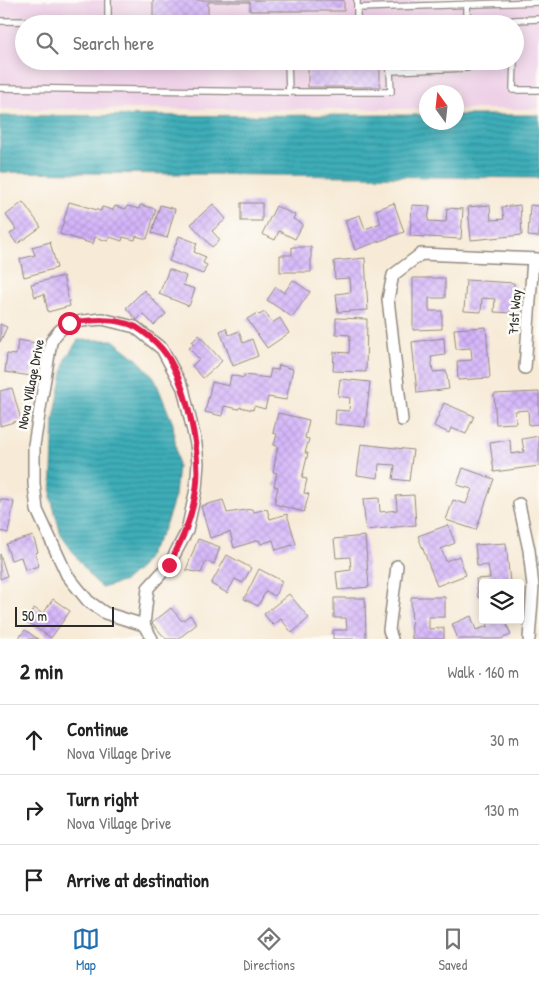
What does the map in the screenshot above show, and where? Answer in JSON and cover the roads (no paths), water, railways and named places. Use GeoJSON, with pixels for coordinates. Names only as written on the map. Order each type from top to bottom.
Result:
{"type":"FeatureCollection","features":[{"type":"Feature","properties":{"kind":"street"},"geometry":{"type":"LineString","coordinates":[[402,420],[388,299],[393,275],[421,254],[536,259]]}},
{"type":"Feature","properties":{"kind":"street","name":"71st Way"},"geometry":{"type":"LineString","coordinates":[[526,368],[536,259]]}},
{"type":"Feature","properties":{"kind":"street","name":"Nova Village Drive"},"geometry":{"type":"LineString","coordinates":[[102,319],[135,327],[162,349],[183,388],[196,444],[198,463],[196,489],[187,531],[169,565],[148,588],[144,625],[105,613],[88,601],[67,575],[37,510],[34,484],[34,445],[51,342],[57,332],[69,323],[102,319]]}},
{"type":"Feature","properties":{"kind":"street"},"geometry":{"type":"LineString","coordinates":[[519,504],[529,550],[533,588],[529,639]]}},
{"type":"Feature","properties":{"kind":"street"},"geometry":{"type":"LineString","coordinates":[[392,639],[389,630],[398,566]]}},
{"type":"Feature","properties":{"kind":"street"},"geometry":{"type":"LineString","coordinates":[[144,625],[152,639]]}},
{"type":"Feature","properties":{"kind":"lane"},"geometry":{"type":"LineString","coordinates":[[108,0],[108,15]]}},
{"type":"Feature","properties":{"kind":"lane"},"geometry":{"type":"LineString","coordinates":[[357,0],[357,15]]}},
{"type":"Feature","properties":{"kind":"lane"},"geometry":{"type":"LineString","coordinates":[[357,8],[492,2],[539,2]]}},
{"type":"Feature","properties":{"kind":"lane"},"geometry":{"type":"LineString","coordinates":[[467,4],[467,15]]}},
{"type":"Feature","properties":{"kind":"lane"},"geometry":{"type":"LineString","coordinates":[[524,19],[539,18]]}},
{"type":"Feature","properties":{"kind":"lane"},"geometry":{"type":"LineString","coordinates":[[0,22],[15,22]]}},
{"type":"Feature","properties":{"kind":"lane"},"geometry":{"type":"LineString","coordinates":[[288,70],[289,92]]}},
{"type":"Feature","properties":{"kind":"lane"},"geometry":{"type":"LineString","coordinates":[[0,88],[391,92],[390,71],[415,70]]}},
{"type":"Feature","properties":{"kind":"lane"},"geometry":{"type":"LineString","coordinates":[[514,70],[513,90],[539,90]]}},
{"type":"Feature","properties":{"kind":"water"},"geometry":{"type":"Polygon","coordinates":[[[419,115],[419,130],[464,130],[464,115],[539,115],[539,178],[0,172],[0,116],[419,115]]]}},
{"type":"Feature","properties":{"kind":"water"},"geometry":{"type":"Polygon","coordinates":[[[78,340],[113,340],[137,359],[154,377],[173,424],[178,466],[175,496],[169,515],[163,531],[142,566],[125,581],[102,588],[90,576],[61,535],[51,498],[54,418],[66,358],[78,340]]]}}]}
